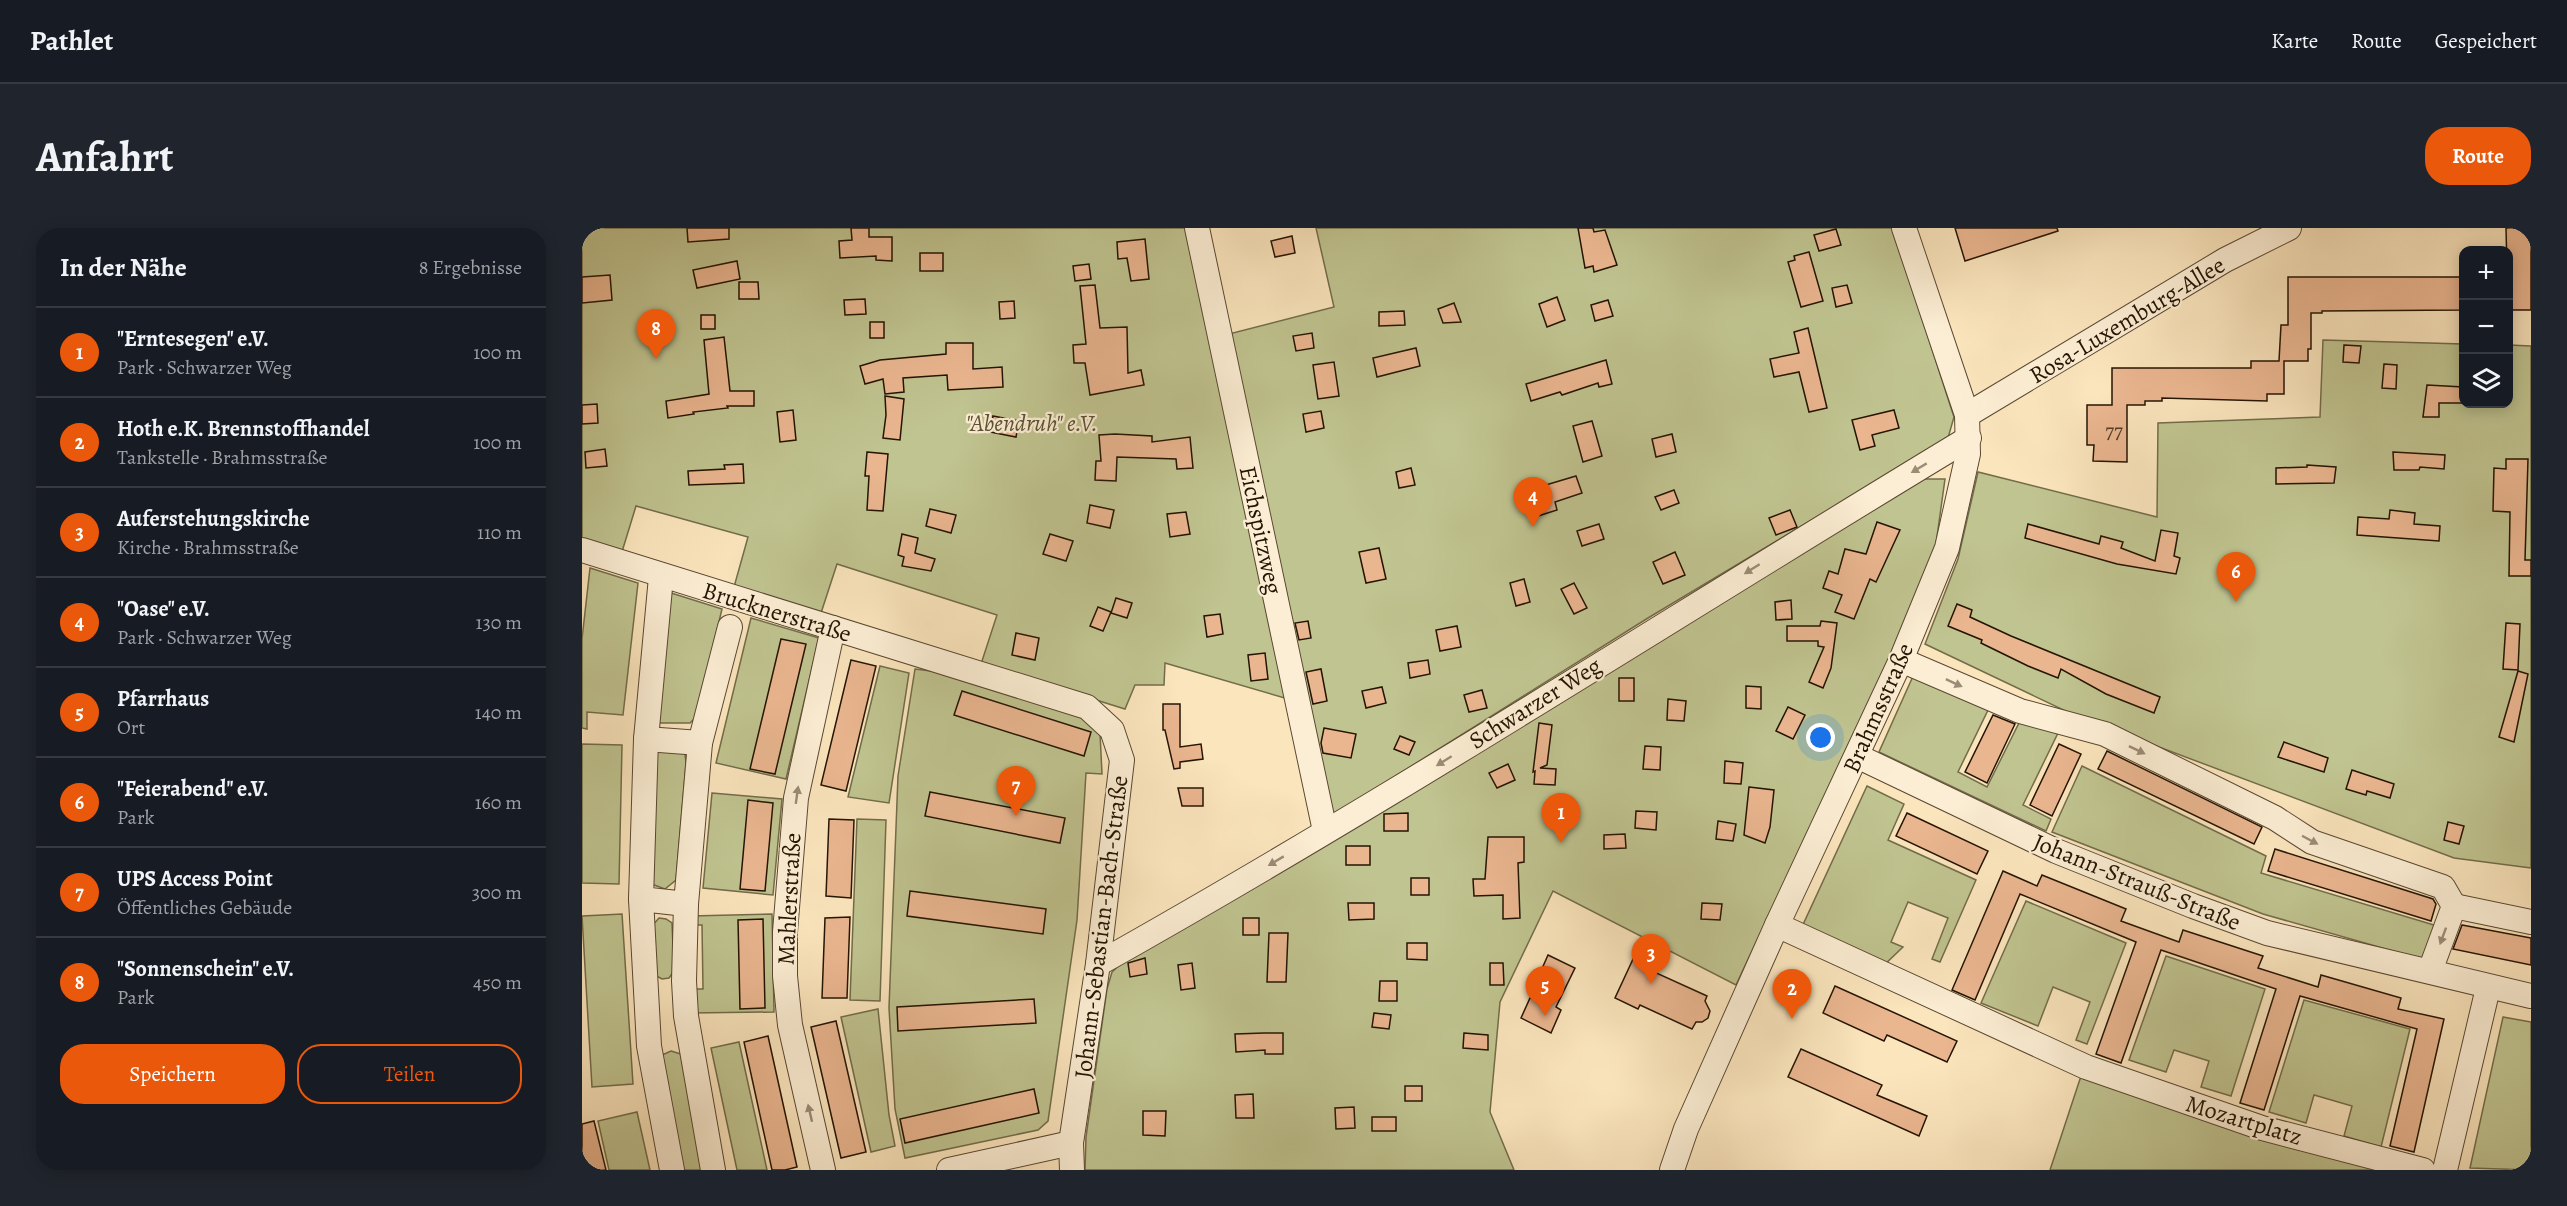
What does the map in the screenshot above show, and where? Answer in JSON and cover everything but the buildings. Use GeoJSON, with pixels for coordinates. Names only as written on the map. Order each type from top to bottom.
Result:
{"type":"FeatureCollection","features":[{"type":"Feature","properties":{"kind":"street","name":"Eichspitzweg"},"geometry":{"type":"LineString","coordinates":[[1197,228],[1325,831]]}},
{"type":"Feature","properties":{"kind":"street","name":"Brahmsstraße"},"geometry":{"type":"LineString","coordinates":[[1672,1170],[1686,1129],[1777,925],[1901,660],[1947,548],[1968,454],[1968,426],[1904,228]]}},
{"type":"Feature","properties":{"kind":"street","name":"Rosa-Luxemburg-Allee"},"geometry":{"type":"LineString","coordinates":[[1968,426],[2225,260],[2289,228]]}},
{"type":"Feature","properties":{"kind":"street","name":"Schwarzer Weg"},"geometry":{"type":"LineString","coordinates":[[1098,964],[1325,831],[1968,426]]}},
{"type":"Feature","properties":{"kind":"street","name":"Brucknerstraße"},"geometry":{"type":"LineString","coordinates":[[582,550],[661,577],[973,670]]}},
{"type":"Feature","properties":{"kind":"street"},"geometry":{"type":"LineString","coordinates":[[661,577],[646,739],[641,900],[648,1040],[656,1095],[672,1170]]}},
{"type":"Feature","properties":{"kind":"street"},"geometry":{"type":"LineString","coordinates":[[713,1170],[688,1035],[684,981],[686,904],[700,743],[730,627]]}},
{"type":"Feature","properties":{"kind":"street","name":"Mahlerstraße"},"geometry":{"type":"LineString","coordinates":[[823,1170],[790,1025],[785,976],[785,932],[796,798],[833,628]]}},
{"type":"Feature","properties":{"kind":"street"},"geometry":{"type":"LineString","coordinates":[[1901,660],[2012,708],[2105,734],[2275,818],[2312,842],[2443,887],[2454,906],[2531,922]]}},
{"type":"Feature","properties":{"kind":"street","name":"Johann-Sebastian-Bach-Straße"},"geometry":{"type":"LineString","coordinates":[[973,670],[1087,707],[1112,730],[1122,760],[1098,964],[1071,1143],[1072,1170]]}},
{"type":"Feature","properties":{"kind":"street"},"geometry":{"type":"LineString","coordinates":[[646,739],[700,743]]}},
{"type":"Feature","properties":{"kind":"street","name":"Johann-Strauß-Straße"},"geometry":{"type":"LineString","coordinates":[[1857,756],[2056,851],[2267,933],[2430,971],[2488,988],[2531,996]]}},
{"type":"Feature","properties":{"kind":"street"},"geometry":{"type":"LineString","coordinates":[[641,900],[686,904]]}},
{"type":"Feature","properties":{"kind":"street"},"geometry":{"type":"LineString","coordinates":[[2430,971],[2454,906]]}},
{"type":"Feature","properties":{"kind":"street","name":"Mozartplatz"},"geometry":{"type":"LineString","coordinates":[[1777,925],[2068,1060],[2262,1128],[2423,1170]]}},
{"type":"Feature","properties":{"kind":"street"},"geometry":{"type":"LineString","coordinates":[[2445,1170],[2488,988]]}},
{"type":"Feature","properties":{"kind":"street"},"geometry":{"type":"LineString","coordinates":[[648,1040],[688,1035]]}},
{"type":"Feature","properties":{"kind":"street"},"geometry":{"type":"LineString","coordinates":[[950,1170],[1071,1143]]}},
{"type":"Feature","properties":{"kind":"green space","name":"\"Abendruh\" e.V."},"geometry":{"type":"Polygon","coordinates":[[[582,228],[1191,228],[1288,699],[1165,663],[1164,685],[1135,685],[1125,709],[981,664],[997,615],[837,564],[821,613],[734,587],[748,537],[636,506],[621,555],[582,543],[582,228]]]}},
{"type":"Feature","properties":{"kind":"green space"},"geometry":{"type":"Polygon","coordinates":[[[1316,228],[1893,228],[1954,417],[1948,438],[1648,618],[1327,819],[1225,335],[1334,307],[1316,228]]]}},
{"type":"Feature","properties":{"kind":"green space"},"geometry":{"type":"Polygon","coordinates":[[[2323,340],[2459,344],[2459,408],[2513,408],[2513,345],[2531,346],[2531,868],[2454,858],[2074,715],[1925,644],[1958,559],[1978,472],[2157,517],[2158,423],[2320,417],[2323,340]]]}},
{"type":"Feature","properties":{"kind":"green space"},"geometry":{"type":"Polygon","coordinates":[[[1921,479],[1945,479],[1935,551],[1914,605],[1736,985],[1553,891],[1500,1002],[1490,1112],[1514,1170],[1085,1170],[1086,1137],[1107,989],[1112,972],[1126,959],[1921,479]]]}},
{"type":"Feature","properties":{"kind":"green space"},"geometry":{"type":"Polygon","coordinates":[[[590,568],[638,583],[623,715],[587,712],[587,729],[582,728],[582,639],[590,568]]]}},
{"type":"Feature","properties":{"kind":"green space"},"geometry":{"type":"Polygon","coordinates":[[[668,592],[722,609],[696,717],[690,723],[660,723],[656,716],[668,592]]]}},
{"type":"Feature","properties":{"kind":"green space"},"geometry":{"type":"Polygon","coordinates":[[[751,618],[819,638],[786,779],[716,763],[751,618]]]}},
{"type":"Feature","properties":{"kind":"green space"},"geometry":{"type":"Polygon","coordinates":[[[880,666],[909,673],[889,803],[848,797],[880,666]]]}},
{"type":"Feature","properties":{"kind":"green space"},"geometry":{"type":"Polygon","coordinates":[[[915,669],[963,675],[1089,715],[1100,733],[1102,774],[1086,773],[1077,920],[1048,1121],[1038,1130],[905,1158],[895,1109],[889,1008],[898,776],[915,669]]]}},
{"type":"Feature","properties":{"kind":"green space"},"geometry":{"type":"Polygon","coordinates":[[[1914,674],[1989,708],[1958,772],[1987,787],[2021,719],[2059,731],[2023,805],[2051,819],[2046,831],[1879,752],[1914,674]]]}},
{"type":"Feature","properties":{"kind":"green space"},"geometry":{"type":"Polygon","coordinates":[[[582,744],[622,745],[619,884],[582,883],[582,744]]]}},
{"type":"Feature","properties":{"kind":"green space"},"geometry":{"type":"Polygon","coordinates":[[[673,748],[685,754],[686,763],[676,880],[665,889],[654,885],[649,879],[651,771],[658,750],[673,748]]]}},
{"type":"Feature","properties":{"kind":"green space"},"geometry":{"type":"Polygon","coordinates":[[[2082,766],[2266,856],[2261,873],[2434,925],[2427,954],[2421,959],[2263,914],[2052,832],[2082,766]]]}},
{"type":"Feature","properties":{"kind":"green space"},"geometry":{"type":"Polygon","coordinates":[[[1867,786],[1904,804],[1888,840],[1976,880],[1940,962],[1932,959],[1948,918],[1908,902],[1891,942],[1903,947],[1883,966],[1801,929],[1867,786]]]}},
{"type":"Feature","properties":{"kind":"green space"},"geometry":{"type":"Polygon","coordinates":[[[712,793],[782,799],[773,895],[703,888],[712,793]]]}},
{"type":"Feature","properties":{"kind":"green space"},"geometry":{"type":"Polygon","coordinates":[[[857,819],[886,820],[880,1001],[850,1000],[857,819]]]}},
{"type":"Feature","properties":{"kind":"green space"},"geometry":{"type":"Polygon","coordinates":[[[2026,901],[2126,943],[2087,1044],[2076,1040],[2090,1002],[2053,987],[2038,1026],[1981,1003],[2026,901]]]}},
{"type":"Feature","properties":{"kind":"green space"},"geometry":{"type":"Polygon","coordinates":[[[622,914],[633,1084],[592,1087],[582,916],[622,914]]]}},
{"type":"Feature","properties":{"kind":"green space"},"geometry":{"type":"Polygon","coordinates":[[[772,914],[774,1012],[691,1013],[690,989],[703,989],[702,925],[692,925],[691,916],[772,914]]]}},
{"type":"Feature","properties":{"kind":"green space"},"geometry":{"type":"Polygon","coordinates":[[[659,918],[672,923],[674,971],[669,978],[662,979],[653,974],[651,927],[659,918]]]}},
{"type":"Feature","properties":{"kind":"green space"},"geometry":{"type":"Polygon","coordinates":[[[2166,956],[2265,989],[2231,1096],[2201,1087],[2209,1061],[2174,1050],[2166,1072],[2129,1060],[2166,956]]]}},
{"type":"Feature","properties":{"kind":"green space"},"geometry":{"type":"Polygon","coordinates":[[[2304,1000],[2410,1029],[2381,1147],[2344,1136],[2352,1106],[2314,1095],[2306,1123],[2269,1112],[2304,1000]]]}},
{"type":"Feature","properties":{"kind":"green space"},"geometry":{"type":"Polygon","coordinates":[[[878,1009],[889,1115],[895,1146],[871,1152],[841,1017],[878,1009]]]}},
{"type":"Feature","properties":{"kind":"green space"},"geometry":{"type":"Polygon","coordinates":[[[2503,1017],[2531,1022],[2531,1170],[2470,1168],[2503,1017]]]}},
{"type":"Feature","properties":{"kind":"green space"},"geometry":{"type":"Polygon","coordinates":[[[739,1042],[767,1170],[737,1170],[711,1048],[739,1042]]]}},
{"type":"Feature","properties":{"kind":"green space"},"geometry":{"type":"Polygon","coordinates":[[[671,1051],[681,1054],[704,1170],[682,1170],[662,1055],[671,1051]]]}},
{"type":"Feature","properties":{"kind":"green space"},"geometry":{"type":"Polygon","coordinates":[[[2083,1070],[2411,1170],[2050,1170],[2083,1070]]]}},
{"type":"Feature","properties":{"kind":"green space"},"geometry":{"type":"Polygon","coordinates":[[[637,1112],[650,1170],[609,1170],[598,1121],[637,1112]]]}},
{"type":"Feature","properties":{"kind":"place","name":"\"Sonnenschein\" e.V."},"geometry":{"type":"Point","coordinates":[656,359]}},
{"type":"Feature","properties":{"kind":"place","name":"\"Oase\" e.V."},"geometry":{"type":"Point","coordinates":[1533,527]}},
{"type":"Feature","properties":{"kind":"place","name":"\"Feierabend\" e.V."},"geometry":{"type":"Point","coordinates":[2236,602]}},
{"type":"Feature","properties":{"kind":"place","name":"UPS Access Point"},"geometry":{"type":"Point","coordinates":[1016,816]}},
{"type":"Feature","properties":{"kind":"place","name":"\"Erntesegen\" e.V."},"geometry":{"type":"Point","coordinates":[1561,843]}},
{"type":"Feature","properties":{"kind":"place","name":"Auferstehungskirche"},"geometry":{"type":"Point","coordinates":[1651,984]}},
{"type":"Feature","properties":{"kind":"place","name":"Pfarrhaus"},"geometry":{"type":"Point","coordinates":[1545,1016]}},
{"type":"Feature","properties":{"kind":"place","name":"Hoth e.K. Brennstoffhandel"},"geometry":{"type":"Point","coordinates":[1792,1019]}}]}
